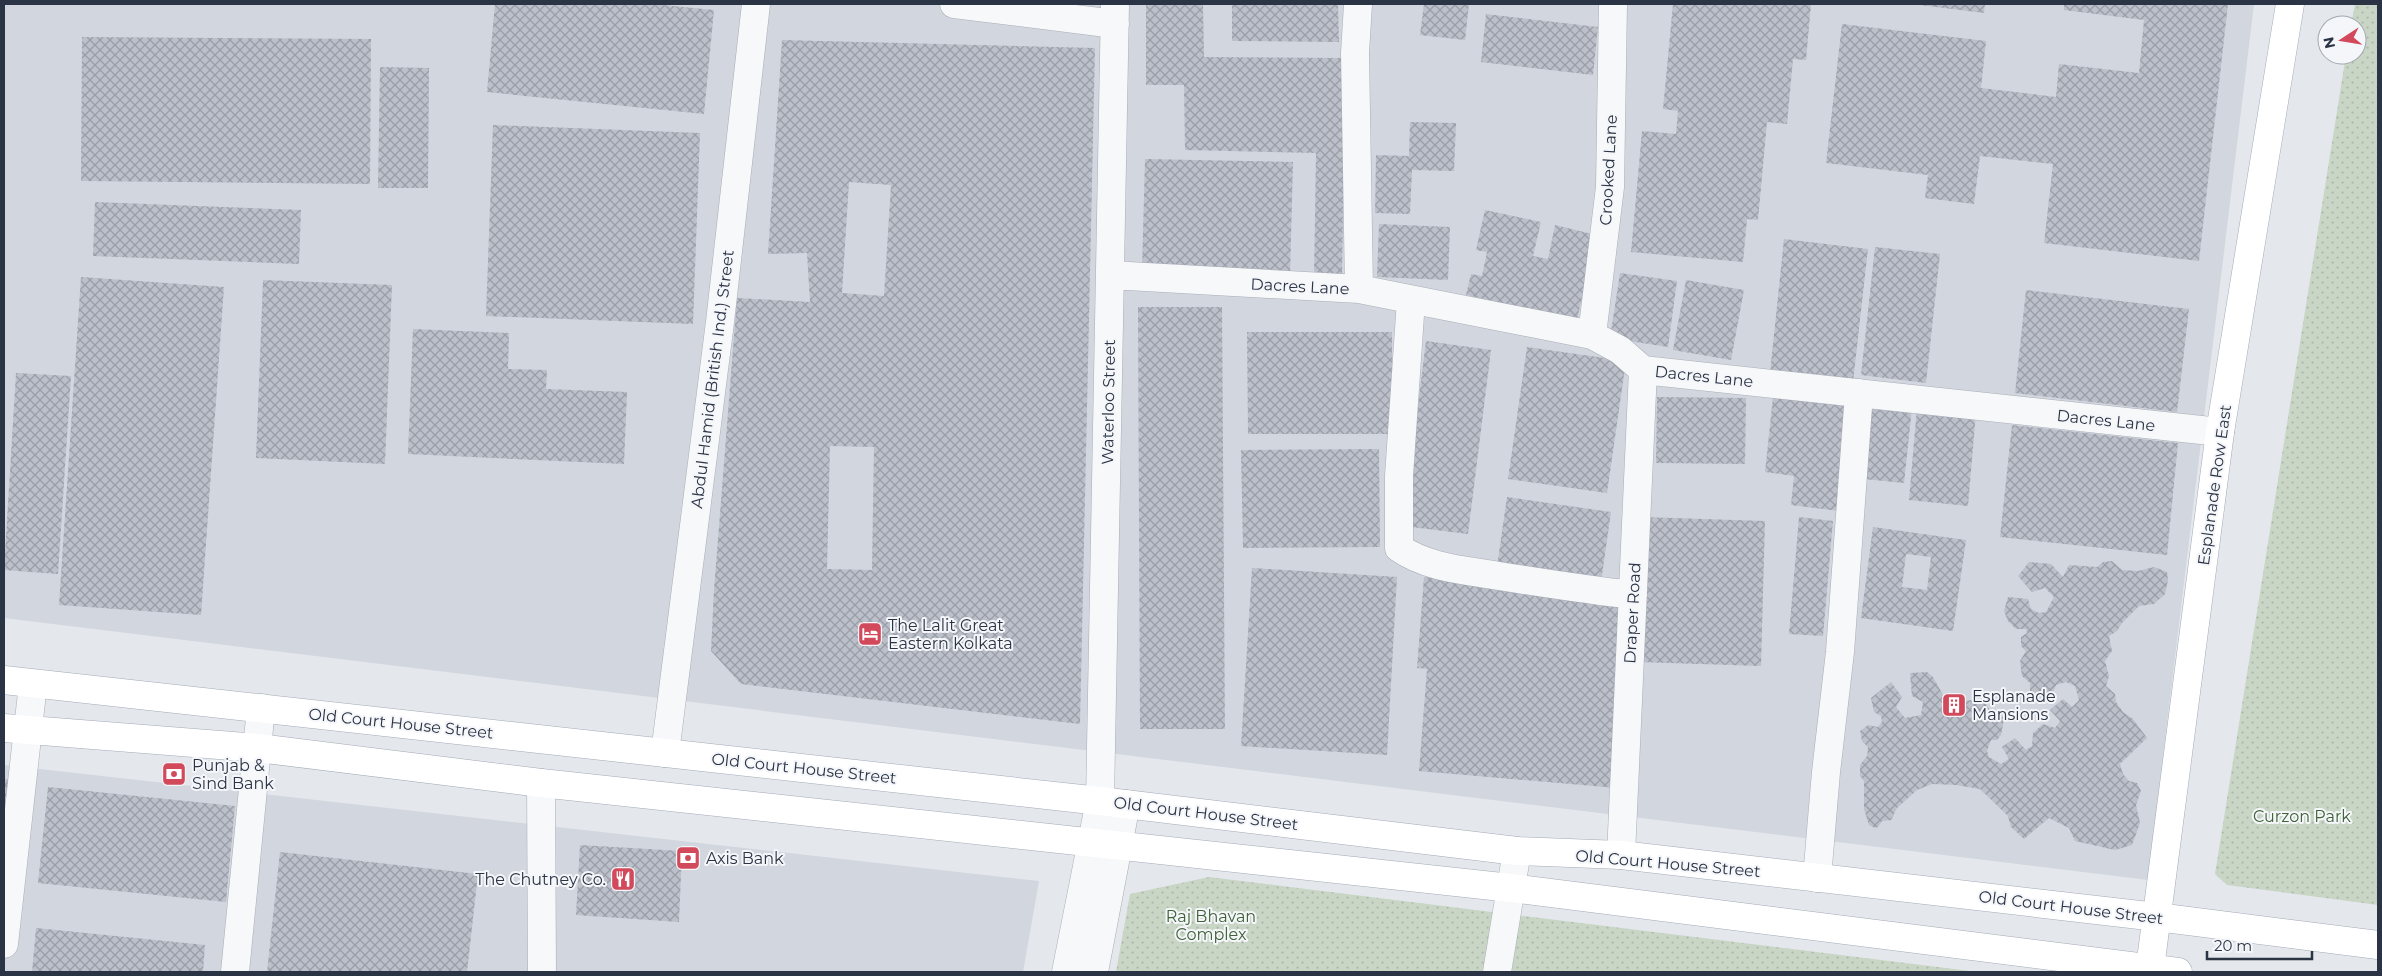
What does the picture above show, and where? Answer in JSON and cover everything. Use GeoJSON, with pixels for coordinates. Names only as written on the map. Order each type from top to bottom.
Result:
{"type":"FeatureCollection","features":[{"type":"Feature","properties":{"kind":"main road","name":"Esplanade Row East"},"geometry":{"type":"LineString","coordinates":[[2150,970],[2220,432],[2290,4]]}},
{"type":"Feature","properties":{"kind":"main road","name":"Old Court House Street"},"geometry":{"type":"LineString","coordinates":[[4,680],[1113,802],[1517,851],[1621,855],[2157,917],[2378,945]]}},
{"type":"Feature","properties":{"kind":"main road"},"geometry":{"type":"LineString","coordinates":[[15,729],[258,748],[541,783],[1118,847],[1511,888],[2150,970],[2178,972]]}},
{"type":"Feature","properties":{"kind":"street","name":"Abdul Hamid (British Ind.) Street"},"geometry":{"type":"LineString","coordinates":[[665,753],[720,322],[756,4]]}},
{"type":"Feature","properties":{"kind":"street"},"geometry":{"type":"LineString","coordinates":[[954,4],[1115,14]]}},
{"type":"Feature","properties":{"kind":"street"},"geometry":{"type":"LineString","coordinates":[[1358,4],[1355,53],[1359,289]]}},
{"type":"Feature","properties":{"kind":"street","name":"Crooked Lane"},"geometry":{"type":"LineString","coordinates":[[1592,335],[1610,187],[1613,4]]}},
{"type":"Feature","properties":{"kind":"street","name":"Waterloo Street"},"geometry":{"type":"LineString","coordinates":[[1113,802],[1110,275],[1115,14]]}},
{"type":"Feature","properties":{"kind":"street","name":"Dacres Lane"},"geometry":{"type":"LineString","coordinates":[[1110,275],[1359,289],[1592,335],[1620,350],[1643,370],[2220,432]]}},
{"type":"Feature","properties":{"kind":"street"},"geometry":{"type":"LineString","coordinates":[[1411,300],[1399,476],[1399,548],[1414,559],[1452,568],[1577,589],[1633,595]]}},
{"type":"Feature","properties":{"kind":"street","name":"Draper Road"},"geometry":{"type":"LineString","coordinates":[[1621,855],[1643,370]]}},
{"type":"Feature","properties":{"kind":"street"},"geometry":{"type":"LineString","coordinates":[[1817,878],[1826,772],[1840,652],[1859,393]]}},
{"type":"Feature","properties":{"kind":"street"},"geometry":{"type":"LineString","coordinates":[[4,944],[15,729],[33,684]]}},
{"type":"Feature","properties":{"kind":"street"},"geometry":{"type":"LineString","coordinates":[[235,972],[261,708]]}},
{"type":"Feature","properties":{"kind":"street"},"geometry":{"type":"LineString","coordinates":[[541,783],[542,972]]}},
{"type":"Feature","properties":{"kind":"street"},"geometry":{"type":"LineString","coordinates":[[1066,972],[1092,844],[1113,802]]}},
{"type":"Feature","properties":{"kind":"street"},"geometry":{"type":"LineString","coordinates":[[1094,972],[1118,847],[1113,802]]}},
{"type":"Feature","properties":{"kind":"street"},"geometry":{"type":"LineString","coordinates":[[1497,972],[1517,851]]}},
{"type":"Feature","properties":{"kind":"shaded area"},"geometry":{"type":"Polygon","coordinates":[[[4,4],[2254,4],[2148,880],[4,618],[4,4]]]}},
{"type":"Feature","properties":{"kind":"shaded area"},"geometry":{"type":"Polygon","coordinates":[[[4,765],[1039,881],[1023,972],[4,972],[4,765]]]}},
{"type":"Feature","properties":{"kind":"green space","name":"Curzon Park"},"geometry":{"type":"Polygon","coordinates":[[[2355,4],[2378,4],[2378,905],[2227,885],[2215,874],[2344,65],[2367,65],[2367,15],[2353,15],[2355,4]]]}},
{"type":"Feature","properties":{"kind":"green space","name":"Raj Bhavan Complex"},"geometry":{"type":"Polygon","coordinates":[[[1209,877],[1978,972],[1116,972],[1130,894],[1209,877]]]}},
{"type":"Feature","properties":{"kind":"building"},"geometry":{"type":"Polygon","coordinates":[[[495,4],[653,4],[714,10],[704,114],[487,92],[495,4]]]}},
{"type":"Feature","properties":{"kind":"building"},"geometry":{"type":"Polygon","coordinates":[[[1146,4],[1203,4],[1204,57],[1345,58],[1342,278],[1314,278],[1316,153],[1185,150],[1184,85],[1146,85],[1146,4]]]}},
{"type":"Feature","properties":{"kind":"building"},"geometry":{"type":"Polygon","coordinates":[[[1232,4],[1338,4],[1339,42],[1232,41],[1232,4]]]}},
{"type":"Feature","properties":{"kind":"building"},"geometry":{"type":"Polygon","coordinates":[[[1424,4],[1469,4],[1465,40],[1420,35],[1424,4]]]}},
{"type":"Feature","properties":{"kind":"building"},"geometry":{"type":"Polygon","coordinates":[[[1673,4],[1811,4],[1806,60],[1793,59],[1787,124],[1767,122],[1758,220],[1747,219],[1743,262],[1631,252],[1642,131],[1676,134],[1678,111],[1663,109],[1673,4]]]}},
{"type":"Feature","properties":{"kind":"building"},"geometry":{"type":"Polygon","coordinates":[[[1912,4],[1985,4],[1984,13],[1912,4]]]}},
{"type":"Feature","properties":{"kind":"building"},"geometry":{"type":"Polygon","coordinates":[[[2064,4],[2228,4],[2199,261],[2044,243],[2053,164],[1980,156],[1974,204],[1925,198],[1928,175],[1826,163],[1842,24],[1986,41],[1981,88],[2056,97],[2059,64],[2139,73],[2144,20],[2064,10],[2064,4]]]}},
{"type":"Feature","properties":{"kind":"building"},"geometry":{"type":"Polygon","coordinates":[[[1486,14],[1598,27],[1593,75],[1481,62],[1486,14]]]}},
{"type":"Feature","properties":{"kind":"building"},"geometry":{"type":"Polygon","coordinates":[[[82,37],[371,39],[370,184],[81,181],[82,37]]]}},
{"type":"Feature","properties":{"kind":"building"},"geometry":{"type":"Polygon","coordinates":[[[782,40],[1095,48],[1080,724],[741,684],[711,651],[737,298],[810,302],[807,253],[768,254],[782,40]],[[849,182],[842,293],[884,296],[891,185],[849,182]],[[830,446],[827,569],[872,570],[874,447],[830,446]]]}},
{"type":"Feature","properties":{"kind":"building"},"geometry":{"type":"Polygon","coordinates":[[[380,67],[429,68],[428,188],[378,188],[380,67]]]}},
{"type":"Feature","properties":{"kind":"building"},"geometry":{"type":"Polygon","coordinates":[[[1410,122],[1456,123],[1454,171],[1412,170],[1410,214],[1375,213],[1376,155],[1409,156],[1410,122]]]}},
{"type":"Feature","properties":{"kind":"building"},"geometry":{"type":"Polygon","coordinates":[[[493,125],[700,133],[693,324],[486,316],[493,125]]]}},
{"type":"Feature","properties":{"kind":"building"},"geometry":{"type":"Polygon","coordinates":[[[1145,159],[1293,162],[1290,276],[1142,272],[1145,159]]]}},
{"type":"Feature","properties":{"kind":"building"},"geometry":{"type":"Polygon","coordinates":[[[95,202],[301,210],[299,264],[93,256],[95,202]]]}},
{"type":"Feature","properties":{"kind":"building"},"geometry":{"type":"Polygon","coordinates":[[[1485,210],[1541,222],[1533,256],[1548,259],[1555,225],[1596,235],[1577,320],[1466,295],[1471,274],[1482,276],[1487,252],[1476,250],[1485,210]]]}},
{"type":"Feature","properties":{"kind":"building"},"geometry":{"type":"Polygon","coordinates":[[[1379,224],[1450,227],[1448,280],[1377,277],[1379,224]]]}},
{"type":"Feature","properties":{"kind":"building"},"geometry":{"type":"Polygon","coordinates":[[[1784,239],[1868,249],[1853,382],[1770,373],[1784,239]]]}},
{"type":"Feature","properties":{"kind":"building"},"geometry":{"type":"Polygon","coordinates":[[[1875,247],[1940,254],[1926,383],[1861,375],[1875,247]]]}},
{"type":"Feature","properties":{"kind":"building"},"geometry":{"type":"Polygon","coordinates":[[[1620,273],[1677,281],[1668,347],[1610,338],[1620,273]]]}},
{"type":"Feature","properties":{"kind":"building"},"geometry":{"type":"Polygon","coordinates":[[[81,277],[224,287],[201,615],[59,605],[81,277]]]}},
{"type":"Feature","properties":{"kind":"building"},"geometry":{"type":"Polygon","coordinates":[[[263,280],[392,285],[385,464],[256,458],[263,280]]]}},
{"type":"Feature","properties":{"kind":"building"},"geometry":{"type":"Polygon","coordinates":[[[1686,280],[1744,290],[1731,360],[1673,350],[1686,280]]]}},
{"type":"Feature","properties":{"kind":"building"},"geometry":{"type":"Polygon","coordinates":[[[2026,290],[2189,309],[2177,412],[2015,393],[2026,290]]]}},
{"type":"Feature","properties":{"kind":"building"},"geometry":{"type":"Polygon","coordinates":[[[1138,307],[1222,307],[1225,729],[1140,729],[1138,307]]]}},
{"type":"Feature","properties":{"kind":"building"},"geometry":{"type":"Polygon","coordinates":[[[413,329],[509,333],[508,369],[547,370],[546,389],[627,392],[624,464],[408,454],[413,329]]]}},
{"type":"Feature","properties":{"kind":"building"},"geometry":{"type":"Polygon","coordinates":[[[1247,332],[1392,332],[1392,434],[1248,434],[1247,332]]]}},
{"type":"Feature","properties":{"kind":"building"},"geometry":{"type":"Polygon","coordinates":[[[1426,341],[1491,350],[1468,534],[1403,526],[1426,341]]]}},
{"type":"Feature","properties":{"kind":"building"},"geometry":{"type":"Polygon","coordinates":[[[1527,347],[1626,361],[1607,493],[1508,479],[1527,347]]]}},
{"type":"Feature","properties":{"kind":"building"},"geometry":{"type":"Polygon","coordinates":[[[16,373],[71,376],[58,574],[4,570],[16,373]]]}},
{"type":"Feature","properties":{"kind":"building"},"geometry":{"type":"Polygon","coordinates":[[[1774,388],[1852,398],[1839,511],[1791,505],[1794,476],[1765,472],[1774,388]]]}},
{"type":"Feature","properties":{"kind":"building"},"geometry":{"type":"Polygon","coordinates":[[[1657,397],[1746,398],[1745,464],[1656,463],[1657,397]]]}},
{"type":"Feature","properties":{"kind":"building"},"geometry":{"type":"Polygon","coordinates":[[[1862,402],[1912,408],[1904,483],[1854,478],[1862,402]]]}},
{"type":"Feature","properties":{"kind":"building"},"geometry":{"type":"Polygon","coordinates":[[[1917,407],[1976,412],[1968,506],[1909,500],[1917,407]]]}},
{"type":"Feature","properties":{"kind":"building"},"geometry":{"type":"Polygon","coordinates":[[[2012,425],[2178,443],[2167,555],[2000,537],[2012,425]]]}},
{"type":"Feature","properties":{"kind":"building"},"geometry":{"type":"Polygon","coordinates":[[[1379,449],[1380,547],[1243,548],[1241,450],[1379,449]]]}},
{"type":"Feature","properties":{"kind":"building"},"geometry":{"type":"Polygon","coordinates":[[[1507,497],[1611,512],[1601,582],[1497,567],[1507,497]]]}},
{"type":"Feature","properties":{"kind":"building"},"geometry":{"type":"Polygon","coordinates":[[[1642,517],[1765,521],[1761,666],[1638,662],[1642,517]]]}},
{"type":"Feature","properties":{"kind":"building"},"geometry":{"type":"Polygon","coordinates":[[[1799,517],[1833,521],[1823,636],[1789,634],[1799,517]]]}},
{"type":"Feature","properties":{"kind":"building"},"geometry":{"type":"Polygon","coordinates":[[[1873,527],[1966,540],[1953,631],[1861,618],[1873,527]],[[1906,554],[1902,587],[1927,590],[1931,557],[1906,554]]]}},
{"type":"Feature","properties":{"kind":"building","name":"Esplanade Mansions"},"geometry":{"type":"Polygon","coordinates":[[[2112,561],[2122,570],[2138,571],[2154,567],[2167,572],[2168,580],[2165,594],[2154,604],[2139,606],[2122,623],[2117,631],[2109,636],[2112,651],[2105,661],[2109,676],[2106,686],[2115,694],[2116,702],[2123,712],[2133,719],[2147,738],[2120,764],[2123,774],[2129,781],[2137,783],[2141,791],[2136,805],[2140,823],[2132,845],[2115,850],[2075,841],[2069,828],[2049,818],[2024,839],[2011,827],[2008,816],[1980,789],[1956,785],[1932,784],[1917,790],[1897,808],[1891,820],[1882,821],[1875,828],[1869,825],[1864,809],[1864,781],[1860,776],[1860,765],[1867,756],[1868,747],[1862,741],[1860,731],[1868,725],[1878,727],[1882,722],[1881,716],[1874,712],[1871,698],[1891,682],[1902,697],[1896,707],[1905,718],[1921,715],[1923,702],[1912,696],[1910,673],[1927,672],[1933,677],[1943,695],[1954,695],[1963,701],[1982,699],[1992,713],[2001,714],[2004,719],[2001,735],[1997,740],[1991,740],[1987,751],[1989,757],[2001,764],[2009,759],[2002,747],[2015,738],[2026,750],[2032,746],[2033,733],[2043,724],[2055,728],[2060,721],[2050,710],[2063,699],[2072,707],[2079,700],[2075,686],[2066,682],[2056,685],[2052,695],[2034,697],[2030,691],[2030,683],[2022,676],[2020,661],[2026,651],[2021,646],[2021,637],[2027,633],[2026,629],[2016,629],[2008,621],[2004,611],[2008,597],[2028,599],[2031,609],[2039,613],[2046,612],[2054,597],[2045,588],[2032,592],[2018,576],[2029,562],[2051,564],[2063,577],[2069,565],[2097,567],[2103,562],[2112,561]]]}},
{"type":"Feature","properties":{"kind":"building"},"geometry":{"type":"Polygon","coordinates":[[[1252,568],[1397,577],[1387,755],[1241,746],[1252,568]]]}},
{"type":"Feature","properties":{"kind":"building"},"geometry":{"type":"Polygon","coordinates":[[[1424,577],[1624,602],[1617,788],[1419,771],[1427,669],[1417,668],[1424,577]]]}},
{"type":"Feature","properties":{"kind":"building"},"geometry":{"type":"Polygon","coordinates":[[[4,779],[10,779],[4,826],[4,779]]]}},
{"type":"Feature","properties":{"kind":"building"},"geometry":{"type":"Polygon","coordinates":[[[48,787],[235,806],[226,902],[38,883],[48,787]]]}},
{"type":"Feature","properties":{"kind":"building"},"geometry":{"type":"Polygon","coordinates":[[[580,845],[682,851],[679,922],[576,915],[580,845]]]}},
{"type":"Feature","properties":{"kind":"building"},"geometry":{"type":"Polygon","coordinates":[[[280,852],[478,874],[467,972],[267,972],[280,852]]]}},
{"type":"Feature","properties":{"kind":"building"},"geometry":{"type":"Polygon","coordinates":[[[36,928],[205,945],[203,972],[32,972],[36,928]]]}},
{"type":"Feature","properties":{"kind":"place","name":"The Lalit Great Eastern Kolkata"},"geometry":{"type":"Point","coordinates":[870,634]}},
{"type":"Feature","properties":{"kind":"place","name":"Esplanade Mansions"},"geometry":{"type":"Point","coordinates":[1954,705]}},
{"type":"Feature","properties":{"kind":"place","name":"Punjab & Sind Bank"},"geometry":{"type":"Point","coordinates":[174,774]}},
{"type":"Feature","properties":{"kind":"place","name":"Axis Bank"},"geometry":{"type":"Point","coordinates":[688,858]}},
{"type":"Feature","properties":{"kind":"place","name":"The Chutney Co."},"geometry":{"type":"Point","coordinates":[623,879]}}]}
